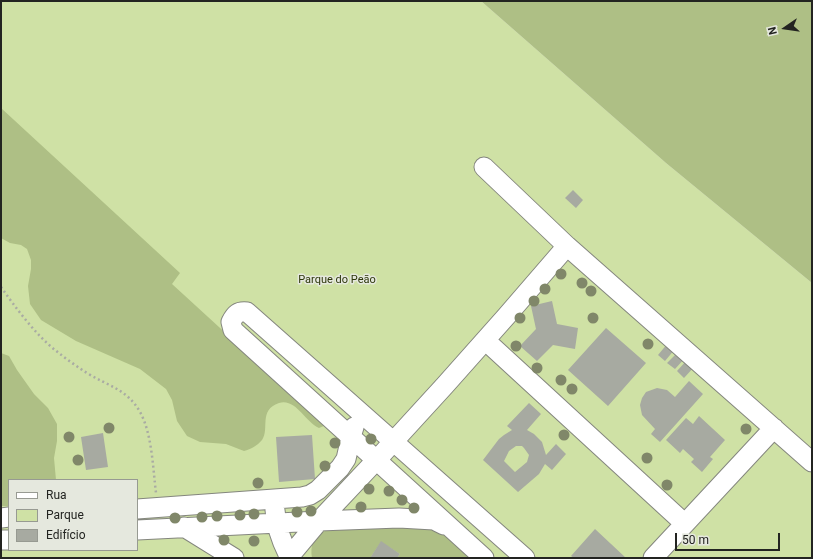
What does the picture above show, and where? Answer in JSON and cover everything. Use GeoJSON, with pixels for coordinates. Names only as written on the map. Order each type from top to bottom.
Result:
{"type":"FeatureCollection","features":[{"type":"Feature","properties":{"kind":"lane"},"geometry":{"type":"LineString","coordinates":[[484,167],[568,246],[812,462]]}},
{"type":"Feature","properties":{"kind":"lane"},"geometry":{"type":"LineString","coordinates":[[275,500],[276,523],[289,558],[318,521],[394,442],[486,341],[568,246]]}},
{"type":"Feature","properties":{"kind":"lane"},"geometry":{"type":"LineString","coordinates":[[484,558],[233,330],[231,322],[235,315],[241,312],[247,312],[525,558]]}},
{"type":"Feature","properties":{"kind":"lane"},"geometry":{"type":"LineString","coordinates":[[486,341],[684,523]]}},
{"type":"Feature","properties":{"kind":"lane"},"geometry":{"type":"LineString","coordinates":[[138,509],[275,500],[310,495],[318,490],[340,468],[346,459],[353,428],[359,420],[365,417]]}},
{"type":"Feature","properties":{"kind":"lane"},"geometry":{"type":"LineString","coordinates":[[653,558],[774,428]]}},
{"type":"Feature","properties":{"kind":"lane"},"geometry":{"type":"LineString","coordinates":[[158,508],[159,528]]}},
{"type":"Feature","properties":{"kind":"lane"},"geometry":{"type":"LineString","coordinates":[[138,530],[399,518],[434,520],[449,527]]}},
{"type":"Feature","properties":{"kind":"lane"},"geometry":{"type":"LineString","coordinates":[[184,527],[234,558]]}},
{"type":"Feature","properties":{"kind":"path"},"geometry":{"type":"LineString","coordinates":[[1,288],[30,324],[53,349],[88,374],[124,392],[141,413],[152,456],[158,508]]}},
{"type":"Feature","properties":{"kind":"green space","name":"Parque do Peão"},"geometry":{"type":"Polygon","coordinates":[[[1,1],[481,1],[666,163],[812,283],[812,558],[1,558],[1,1]]]}},
{"type":"Feature","properties":{"kind":"green space"},"geometry":{"type":"Polygon","coordinates":[[[481,1],[812,1],[812,283],[666,163],[481,1]]]}},
{"type":"Feature","properties":{"kind":"green space"},"geometry":{"type":"Polygon","coordinates":[[[1,108],[180,273],[172,284],[326,425],[319,428],[309,421],[295,407],[285,402],[273,406],[269,410],[264,436],[256,446],[244,451],[226,444],[200,442],[187,436],[177,421],[172,400],[166,389],[140,369],[76,341],[41,320],[30,304],[28,286],[31,260],[27,249],[21,245],[10,243],[1,238],[1,108]]]}},
{"type":"Feature","properties":{"kind":"green space"},"geometry":{"type":"Polygon","coordinates":[[[1,353],[9,356],[34,394],[48,408],[57,424],[57,441],[54,458],[56,479],[8,479],[8,506],[1,506],[1,353]]]}},
{"type":"Feature","properties":{"kind":"green space"},"geometry":{"type":"Polygon","coordinates":[[[379,528],[418,528],[438,530],[477,558],[397,558],[400,554],[381,542],[370,558],[312,558],[313,542],[318,535],[325,531],[379,528]]]}},
{"type":"Feature","properties":{"kind":"building"},"geometry":{"type":"Polygon","coordinates":[[[573,190],[583,200],[576,208],[565,198],[573,190]]]}},
{"type":"Feature","properties":{"kind":"building"},"geometry":{"type":"Polygon","coordinates":[[[552,301],[557,324],[578,328],[575,349],[553,345],[537,361],[520,346],[536,329],[531,306],[552,301]]]}},
{"type":"Feature","properties":{"kind":"building"},"geometry":{"type":"Polygon","coordinates":[[[606,328],[646,363],[608,406],[568,370],[606,328]]]}},
{"type":"Feature","properties":{"kind":"building"},"geometry":{"type":"Polygon","coordinates":[[[668,343],[675,349],[665,361],[658,355],[668,343]]]}},
{"type":"Feature","properties":{"kind":"building"},"geometry":{"type":"Polygon","coordinates":[[[678,352],[685,358],[675,369],[667,363],[678,352]]]}},
{"type":"Feature","properties":{"kind":"building"},"geometry":{"type":"Polygon","coordinates":[[[687,360],[694,367],[684,378],[677,371],[687,360]]]}},
{"type":"Feature","properties":{"kind":"building"},"geometry":{"type":"Polygon","coordinates":[[[689,381],[703,394],[660,442],[651,434],[655,429],[642,415],[640,405],[642,398],[646,392],[657,388],[667,390],[675,397],[689,381]]]}},
{"type":"Feature","properties":{"kind":"building"},"geometry":{"type":"Polygon","coordinates":[[[529,403],[541,414],[527,430],[534,434],[542,442],[546,455],[556,444],[566,454],[552,470],[545,464],[539,474],[518,492],[483,460],[499,439],[512,430],[507,426],[529,403]],[[516,446],[509,451],[504,461],[515,472],[527,462],[529,455],[522,446],[516,446]]]}},
{"type":"Feature","properties":{"kind":"building"},"geometry":{"type":"Polygon","coordinates":[[[699,416],[725,440],[710,457],[713,459],[702,472],[691,462],[694,459],[683,449],[680,453],[666,440],[686,418],[693,424],[699,416]]]}},
{"type":"Feature","properties":{"kind":"building"},"geometry":{"type":"Polygon","coordinates":[[[103,433],[108,467],[86,470],[81,437],[103,433]]]}},
{"type":"Feature","properties":{"kind":"building"},"geometry":{"type":"Polygon","coordinates":[[[312,435],[315,479],[279,482],[276,437],[312,435]]]}},
{"type":"Feature","properties":{"kind":"building"},"geometry":{"type":"Polygon","coordinates":[[[595,529],[626,558],[574,558],[571,556],[595,529]]]}},
{"type":"Feature","properties":{"kind":"building"},"geometry":{"type":"Polygon","coordinates":[[[381,541],[400,554],[397,558],[370,558],[381,541]]]}}]}
